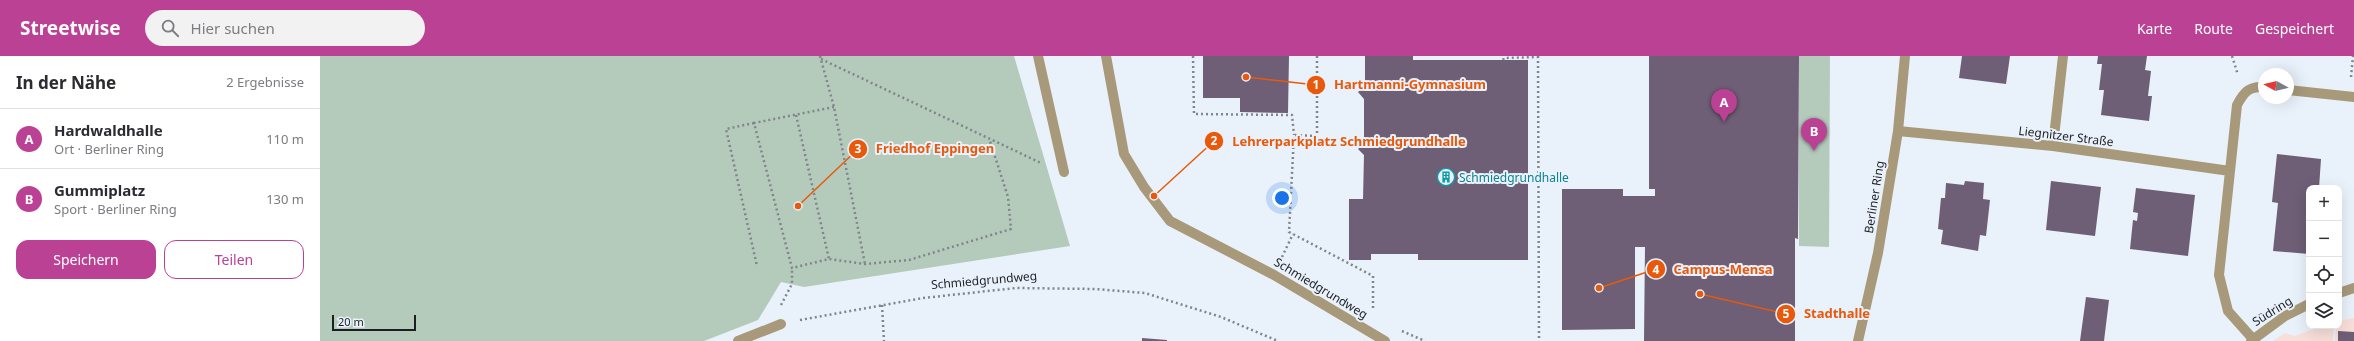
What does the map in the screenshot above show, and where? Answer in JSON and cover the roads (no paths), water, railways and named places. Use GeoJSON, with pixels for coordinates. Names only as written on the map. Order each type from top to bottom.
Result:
{"type":"FeatureCollection","features":[{"type":"Feature","properties":{"kind":"street"},"geometry":{"type":"LineString","coordinates":[[1038,56],[1064,172]]}},
{"type":"Feature","properties":{"kind":"street","name":"Schmiedgrundweg"},"geometry":{"type":"LineString","coordinates":[[1106,56],[1124,154],[1144,187],[1170,221],[1274,275],[1385,341]]}},
{"type":"Feature","properties":{"kind":"street","name":"Berliner Ring"},"geometry":{"type":"LineString","coordinates":[[1858,341],[1878,253],[1898,131],[1905,56]]}},
{"type":"Feature","properties":{"kind":"street"},"geometry":{"type":"LineString","coordinates":[[2053,146],[2063,56]]}},
{"type":"Feature","properties":{"kind":"street"},"geometry":{"type":"LineString","coordinates":[[2252,340],[2228,311],[2219,275],[2237,105],[2244,92],[2254,86],[2258,86]]}},
{"type":"Feature","properties":{"kind":"street"},"geometry":{"type":"LineString","coordinates":[[2294,91],[2354,97]]}},
{"type":"Feature","properties":{"kind":"street","name":"Liegnitzer Straße"},"geometry":{"type":"LineString","coordinates":[[1898,131],[2053,146],[2230,171]]}},
{"type":"Feature","properties":{"kind":"street"},"geometry":{"type":"LineString","coordinates":[[2342,292],[2354,288]]}},
{"type":"Feature","properties":{"kind":"street","name":"Südring"},"geometry":{"type":"LineString","coordinates":[[2252,340],[2286,316],[2306,306]]}},
{"type":"Feature","properties":{"kind":"street"},"geometry":{"type":"LineString","coordinates":[[738,341],[781,324]]}},
{"type":"Feature","properties":{"kind":"place","name":"Hartmanni-Gymnasium"},"geometry":{"type":"Point","coordinates":[1246,77]}},
{"type":"Feature","properties":{"kind":"place","name":"Hardwaldhalle"},"geometry":{"type":"Point","coordinates":[1724,122]}},
{"type":"Feature","properties":{"kind":"place","name":"Gummiplatz"},"geometry":{"type":"Point","coordinates":[1814,151]}},
{"type":"Feature","properties":{"kind":"place","name":"Schmiedgrundhalle"},"geometry":{"type":"Point","coordinates":[1446,177]}},
{"type":"Feature","properties":{"kind":"place","name":"Lehrerparkplatz Schmiedgrundhalle"},"geometry":{"type":"Point","coordinates":[1154,196]}},
{"type":"Feature","properties":{"kind":"place","name":"Friedhof Eppingen"},"geometry":{"type":"Point","coordinates":[798,206]}},
{"type":"Feature","properties":{"kind":"place","name":"Campus-Mensa"},"geometry":{"type":"Point","coordinates":[1599,288]}},
{"type":"Feature","properties":{"kind":"place","name":"Stadthalle"},"geometry":{"type":"Point","coordinates":[1700,294]}}]}
